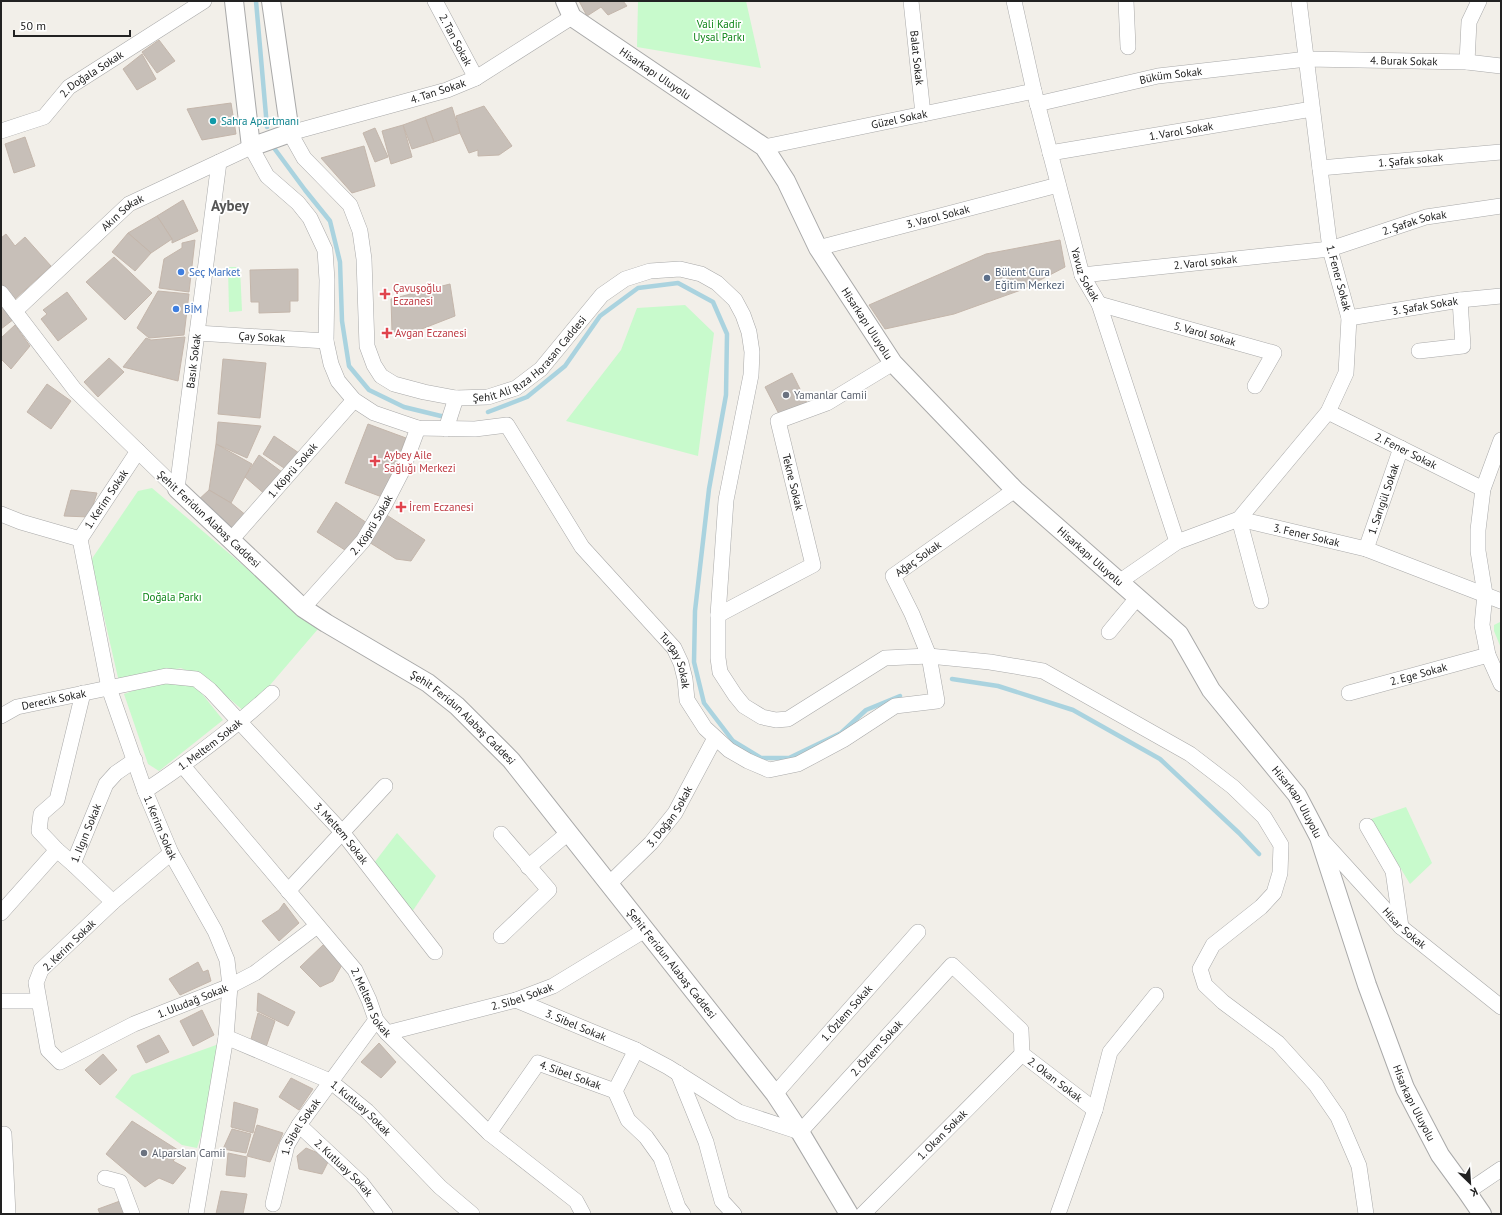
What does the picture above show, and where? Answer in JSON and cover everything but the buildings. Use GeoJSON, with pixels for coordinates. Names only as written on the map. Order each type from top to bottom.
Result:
{"type":"FeatureCollection","features":[{"type":"Feature","properties":{"kind":"street","name":"2. Doğala Sokak"},"geometry":{"type":"LineString","coordinates":[[1,131],[44,117],[69,87],[204,1]]}},
{"type":"Feature","properties":{"kind":"street"},"geometry":{"type":"LineString","coordinates":[[234,1],[251,147],[267,176],[298,204],[310,218],[325,250],[327,280],[326,341],[331,364],[338,380],[354,400],[374,413],[418,428],[446,429],[456,398]]}},
{"type":"Feature","properties":{"kind":"street","name":"Şehit Ali Rıza Horasan Caddesi"},"geometry":{"type":"LineString","coordinates":[[271,1],[290,133],[304,158],[350,205],[360,231],[364,259],[367,346],[374,364],[381,376],[394,384],[456,398],[488,397],[516,388],[541,368],[602,296],[625,279],[650,271],[680,269],[701,274],[717,283],[735,300],[743,315],[749,332],[752,352],[751,375],[726,500],[718,615],[718,658],[720,672],[731,690],[744,706],[762,717],[776,720],[788,719],[885,658],[929,656],[990,662],[1043,671],[1190,754],[1233,786],[1264,817],[1281,845],[1280,873],[1274,893],[1261,907],[1213,945],[1200,969],[1205,985],[1223,1002],[1278,1043],[1320,1091],[1338,1117],[1359,1166],[1366,1214]]}},
{"type":"Feature","properties":{"kind":"street","name":"2. Tan Sokak"},"geometry":{"type":"LineString","coordinates":[[435,1],[476,78]]}},
{"type":"Feature","properties":{"kind":"street"},"geometry":{"type":"LineString","coordinates":[[565,1],[572,17]]}},
{"type":"Feature","properties":{"kind":"street","name":"Balat Sokak"},"geometry":{"type":"LineString","coordinates":[[911,1],[923,114]]}},
{"type":"Feature","properties":{"kind":"street","name":"Yavuz Sokak"},"geometry":{"type":"LineString","coordinates":[[1014,1],[1036,97],[1082,274],[1099,304],[1177,542]]}},
{"type":"Feature","properties":{"kind":"street"},"geometry":{"type":"LineString","coordinates":[[1126,1],[1128,47]]}},
{"type":"Feature","properties":{"kind":"street","name":"1. Fener Sokak"},"geometry":{"type":"LineString","coordinates":[[1239,519],[1328,412],[1346,373],[1349,318],[1330,249],[1299,1]]}},
{"type":"Feature","properties":{"kind":"street"},"geometry":{"type":"LineString","coordinates":[[1467,62],[1469,22],[1479,1]]}},
{"type":"Feature","properties":{"kind":"street","name":"4. Tan Sokak"},"geometry":{"type":"LineString","coordinates":[[290,133],[447,90],[476,78],[572,17]]}},
{"type":"Feature","properties":{"kind":"street","name":"Hisarkapı Uluyolu"},"geometry":{"type":"LineString","coordinates":[[572,17],[764,147],[786,181],[818,248],[893,363],[1015,490],[1179,634],[1211,690],[1297,795],[1319,837],[1367,985],[1405,1088],[1440,1155],[1482,1214]]}},
{"type":"Feature","properties":{"kind":"street","name":"Büküm Sokak"},"geometry":{"type":"LineString","coordinates":[[1036,97],[1158,76],[1307,59]]}},
{"type":"Feature","properties":{"kind":"street","name":"4. Burak Sokak"},"geometry":{"type":"LineString","coordinates":[[1307,59],[1467,62],[1501,66]]}},
{"type":"Feature","properties":{"kind":"street","name":"Güzel Sokak"},"geometry":{"type":"LineString","coordinates":[[764,147],[923,114],[1036,97]]}},
{"type":"Feature","properties":{"kind":"street","name":"1. Varol Sokak"},"geometry":{"type":"LineString","coordinates":[[1050,153],[1312,108]]}},
{"type":"Feature","properties":{"kind":"street"},"geometry":{"type":"LineString","coordinates":[[251,147],[290,133]]}},
{"type":"Feature","properties":{"kind":"street","name":"Akın Sokak"},"geometry":{"type":"LineString","coordinates":[[15,311],[129,204],[251,147]]}},
{"type":"Feature","properties":{"kind":"street","name":"1. Şafak sokak"},"geometry":{"type":"LineString","coordinates":[[1320,168],[1501,152]]}},
{"type":"Feature","properties":{"kind":"street","name":"Basık Sokak"},"geometry":{"type":"LineString","coordinates":[[177,489],[219,162]]}},
{"type":"Feature","properties":{"kind":"street","name":"3. Varol Sokak"},"geometry":{"type":"LineString","coordinates":[[818,248],[1058,185]]}},
{"type":"Feature","properties":{"kind":"street","name":"2. Şafak Sokak"},"geometry":{"type":"LineString","coordinates":[[1330,249],[1426,217],[1501,206]]}},
{"type":"Feature","properties":{"kind":"street","name":"2. Varol sokak"},"geometry":{"type":"LineString","coordinates":[[1082,274],[1330,249]]}},
{"type":"Feature","properties":{"kind":"street","name":"Şehit Feridun Alabaş Caddesi"},"geometry":{"type":"LineString","coordinates":[[1,293],[75,390],[303,608],[428,683],[457,706],[511,760],[774,1094],[800,1132],[849,1214]]}},
{"type":"Feature","properties":{"kind":"street","name":"3. Şafak Sokak"},"geometry":{"type":"LineString","coordinates":[[1349,318],[1460,300],[1501,296]]}},
{"type":"Feature","properties":{"kind":"street"},"geometry":{"type":"LineString","coordinates":[[1419,351],[1463,346],[1460,300]]}},
{"type":"Feature","properties":{"kind":"street","name":"5. Varol sokak"},"geometry":{"type":"LineString","coordinates":[[1099,304],[1274,353],[1255,386]]}},
{"type":"Feature","properties":{"kind":"street","name":"Çay Sokak"},"geometry":{"type":"LineString","coordinates":[[197,333],[326,341]]}},
{"type":"Feature","properties":{"kind":"street","name":"Tekne Sokak"},"geometry":{"type":"LineString","coordinates":[[718,615],[813,565],[778,421],[827,403],[893,363]]}},
{"type":"Feature","properties":{"kind":"street","name":"1. Köprü Sokak"},"geometry":{"type":"LineString","coordinates":[[231,540],[354,400]]}},
{"type":"Feature","properties":{"kind":"street","name":"2. Fener Sokak"},"geometry":{"type":"LineString","coordinates":[[1328,412],[1483,489]]}},
{"type":"Feature","properties":{"kind":"street","name":"Turgay Sokak"},"geometry":{"type":"LineString","coordinates":[[446,429],[475,429],[507,425],[582,547],[674,648],[681,662],[685,679],[687,700],[705,728],[728,750],[748,761],[769,770],[798,764],[843,740],[874,718],[895,706],[937,701],[929,656]]}},
{"type":"Feature","properties":{"kind":"street","name":"2. Köprü Sokak"},"geometry":{"type":"LineString","coordinates":[[303,608],[363,541],[384,506],[402,471],[418,428]]}},
{"type":"Feature","properties":{"kind":"street"},"geometry":{"type":"LineString","coordinates":[[1501,440],[1483,489],[1478,530],[1478,551],[1485,594],[1482,625],[1488,655],[1501,684]]}},
{"type":"Feature","properties":{"kind":"street","name":"1. Sarıgül Sokak"},"geometry":{"type":"LineString","coordinates":[[1366,549],[1401,448]]}},
{"type":"Feature","properties":{"kind":"street","name":"1. Kerim Sokak"},"geometry":{"type":"LineString","coordinates":[[138,451],[80,538],[109,688],[145,790],[171,853],[215,931],[227,960],[230,986],[226,1037],[196,1214]]}},
{"type":"Feature","properties":{"kind":"street","name":"Ağaç Sokak"},"geometry":{"type":"LineString","coordinates":[[929,656],[912,614],[893,576],[1015,490]]}},
{"type":"Feature","properties":{"kind":"street"},"geometry":{"type":"LineString","coordinates":[[1,514],[21,522],[80,538]]}},
{"type":"Feature","properties":{"kind":"street"},"geometry":{"type":"LineString","coordinates":[[1120,582],[1177,542],[1239,519],[1261,601]]}},
{"type":"Feature","properties":{"kind":"street","name":"3. Fener Sokak"},"geometry":{"type":"LineString","coordinates":[[1239,519],[1366,549],[1501,601]]}},
{"type":"Feature","properties":{"kind":"street"},"geometry":{"type":"LineString","coordinates":[[1109,632],[1137,598]]}},
{"type":"Feature","properties":{"kind":"street","name":"2. Ege Sokak"},"geometry":{"type":"LineString","coordinates":[[1349,693],[1488,655]]}},
{"type":"Feature","properties":{"kind":"street","name":"Derecik Sokak"},"geometry":{"type":"LineString","coordinates":[[1,716],[17,707],[166,676],[196,679],[210,690],[240,723]]}},
{"type":"Feature","properties":{"kind":"street"},"geometry":{"type":"LineString","coordinates":[[58,850],[38,831],[41,814],[57,800],[82,693]]}},
{"type":"Feature","properties":{"kind":"street","name":"1. Meltem Sokak"},"geometry":{"type":"LineString","coordinates":[[145,790],[183,766],[240,723],[272,693]]}},
{"type":"Feature","properties":{"kind":"street","name":"3. Meltem Sokak"},"geometry":{"type":"LineString","coordinates":[[240,723],[342,832],[435,952]]}},
{"type":"Feature","properties":{"kind":"street","name":"3. Doğan Sokak"},"geometry":{"type":"LineString","coordinates":[[609,884],[651,843],[675,813],[715,738]]}},
{"type":"Feature","properties":{"kind":"street","name":"1. Ilgın Sokak"},"geometry":{"type":"LineString","coordinates":[[1,913],[58,850],[73,864],[106,784],[116,773],[135,760]]}},
{"type":"Feature","properties":{"kind":"street","name":"2. Meltem Sokak"},"geometry":{"type":"LineString","coordinates":[[183,766],[355,970],[369,1000],[376,1020],[387,1034],[489,1133],[576,1201],[583,1214]]}},
{"type":"Feature","properties":{"kind":"street"},"geometry":{"type":"LineString","coordinates":[[288,891],[385,786]]}},
{"type":"Feature","properties":{"kind":"street"},"geometry":{"type":"LineString","coordinates":[[1367,826],[1393,872],[1401,927]]}},
{"type":"Feature","properties":{"kind":"street"},"geometry":{"type":"LineString","coordinates":[[528,867],[568,833]]}},
{"type":"Feature","properties":{"kind":"street"},"geometry":{"type":"LineString","coordinates":[[501,834],[549,890],[501,936]]}},
{"type":"Feature","properties":{"kind":"street","name":"Hisar Sokak"},"geometry":{"type":"LineString","coordinates":[[1319,837],[1401,927],[1501,1007]]}},
{"type":"Feature","properties":{"kind":"street","name":"2. Kerim Sokak"},"geometry":{"type":"LineString","coordinates":[[60,1062],[48,1050],[38,1001],[36,983],[41,970],[113,902],[171,853]]}},
{"type":"Feature","properties":{"kind":"street"},"geometry":{"type":"LineString","coordinates":[[73,864],[113,902]]}},
{"type":"Feature","properties":{"kind":"street","name":"1. Uludağ Sokak"},"geometry":{"type":"LineString","coordinates":[[60,1062],[134,1024],[230,986],[255,973],[317,926]]}},
{"type":"Feature","properties":{"kind":"street","name":"2. Sibel Sokak"},"geometry":{"type":"LineString","coordinates":[[387,1034],[516,1000],[553,986],[645,930]]}},
{"type":"Feature","properties":{"kind":"street","name":"1. Özlem Sokak"},"geometry":{"type":"LineString","coordinates":[[774,1094],[918,932]]}},
{"type":"Feature","properties":{"kind":"street","name":"2. Okan Sokak"},"geometry":{"type":"LineString","coordinates":[[952,965],[1021,1030],[1022,1054],[1095,1110]]}},
{"type":"Feature","properties":{"kind":"street","name":"2. Özlem Sokak"},"geometry":{"type":"LineString","coordinates":[[800,1132],[952,965]]}},
{"type":"Feature","properties":{"kind":"street"},"geometry":{"type":"LineString","coordinates":[[1058,1214],[1095,1110],[1110,1052],[1156,995]]}},
{"type":"Feature","properties":{"kind":"street","name":"3. Sibel Sokak"},"geometry":{"type":"LineString","coordinates":[[516,1000],[636,1050],[678,1073],[738,1112],[800,1132]]}},
{"type":"Feature","properties":{"kind":"street"},"geometry":{"type":"LineString","coordinates":[[1,1001],[38,1001]]}},
{"type":"Feature","properties":{"kind":"street","name":"1. Sibel Sokak"},"geometry":{"type":"LineString","coordinates":[[273,1204],[287,1145],[330,1081],[376,1020]]}},
{"type":"Feature","properties":{"kind":"street","name":"1. Kutluay Sokak"},"geometry":{"type":"LineString","coordinates":[[226,1037],[330,1081],[367,1111],[440,1187],[472,1214]]}},
{"type":"Feature","properties":{"kind":"street"},"geometry":{"type":"LineString","coordinates":[[636,1050],[615,1091],[628,1120],[646,1137],[661,1158],[680,1210]]}},
{"type":"Feature","properties":{"kind":"street","name":"1. Okan Sokak"},"geometry":{"type":"LineString","coordinates":[[863,1214],[1022,1054]]}},
{"type":"Feature","properties":{"kind":"street","name":"4. Sibel Sokak"},"geometry":{"type":"LineString","coordinates":[[489,1133],[538,1063],[615,1091]]}},
{"type":"Feature","properties":{"kind":"street"},"geometry":{"type":"LineString","coordinates":[[678,1073],[706,1142],[722,1202],[734,1214]]}},
{"type":"Feature","properties":{"kind":"street","name":"2. Kutluay Sokak"},"geometry":{"type":"LineString","coordinates":[[299,1125],[361,1183],[384,1214]]}},
{"type":"Feature","properties":{"kind":"street"},"geometry":{"type":"LineString","coordinates":[[3,1134],[8,1214]]}},
{"type":"Feature","properties":{"kind":"street"},"geometry":{"type":"LineString","coordinates":[[1467,1192],[1501,1169]]}},
{"type":"Feature","properties":{"kind":"street"},"geometry":{"type":"LineString","coordinates":[[105,1178],[120,1182],[132,1214]]}},
{"type":"Feature","properties":{"kind":"street"},"geometry":{"type":"LineString","coordinates":[[440,1187],[454,1214]]}},
{"type":"Feature","properties":{"kind":"green space","name":"Vali Kadir Uysal Parkı"},"geometry":{"type":"Polygon","coordinates":[[[638,1],[746,1],[761,68],[637,47],[638,1]]]}},
{"type":"Feature","properties":{"kind":"green space"},"geometry":{"type":"Polygon","coordinates":[[[228,267],[240,267],[242,311],[229,312],[228,267]]]}},
{"type":"Feature","properties":{"kind":"green space"},"geometry":{"type":"Polygon","coordinates":[[[685,305],[714,333],[698,456],[566,421],[621,350],[637,308],[685,305]]]}},
{"type":"Feature","properties":{"kind":"green space","name":"Doğala Parkı"},"geometry":{"type":"Polygon","coordinates":[[[152,488],[318,629],[246,713],[210,682],[181,668],[119,682],[91,560],[138,491],[152,488]]]}},
{"type":"Feature","properties":{"kind":"green space"},"geometry":{"type":"Polygon","coordinates":[[[1500,622],[1501,648],[1494,631],[1494,625],[1500,622]]]}},
{"type":"Feature","properties":{"kind":"green space"},"geometry":{"type":"Polygon","coordinates":[[[167,679],[195,685],[223,720],[159,771],[148,764],[124,694],[167,679]]]}},
{"type":"Feature","properties":{"kind":"green space"},"geometry":{"type":"Polygon","coordinates":[[[1406,807],[1432,863],[1410,884],[1371,819],[1406,807]]]}},
{"type":"Feature","properties":{"kind":"green space"},"geometry":{"type":"Polygon","coordinates":[[[397,833],[436,876],[412,912],[374,863],[397,833]]]}},
{"type":"Feature","properties":{"kind":"green space"},"geometry":{"type":"Polygon","coordinates":[[[219,1044],[208,1110],[197,1148],[182,1145],[115,1097],[132,1075],[219,1044]]]}},
{"type":"Feature","properties":{"kind":"waterway"},"geometry":{"type":"LineString","coordinates":[[256,1],[267,127]]}},
{"type":"Feature","properties":{"kind":"waterway"},"geometry":{"type":"LineString","coordinates":[[274,148],[330,221],[340,262],[342,321],[349,366],[369,390],[404,407],[445,417]]}},
{"type":"Feature","properties":{"kind":"waterway"},"geometry":{"type":"LineString","coordinates":[[488,412],[527,397],[565,366],[600,316],[638,288],[678,283],[713,302],[727,334],[726,395],[709,489],[695,611],[694,662],[704,703],[733,741],[761,758],[789,758],[841,733],[866,710],[900,696]]}},
{"type":"Feature","properties":{"kind":"waterway"},"geometry":{"type":"LineString","coordinates":[[952,679],[998,686],[1073,710],[1160,759],[1239,833],[1259,854]]}},
{"type":"Feature","properties":{"kind":"place","name":"Sahra Apartmanı"},"geometry":{"type":"Point","coordinates":[213,121]}},
{"type":"Feature","properties":{"kind":"place","name":"Seç Market"},"geometry":{"type":"Point","coordinates":[181,272]}},
{"type":"Feature","properties":{"kind":"place","name":"Bülent Cura Eğitim Merkezi"},"geometry":{"type":"Point","coordinates":[987,278]}},
{"type":"Feature","properties":{"kind":"place","name":"Çavuşoğlu Eczanesi"},"geometry":{"type":"Point","coordinates":[385,294]}},
{"type":"Feature","properties":{"kind":"place","name":"BİM"},"geometry":{"type":"Point","coordinates":[176,309]}},
{"type":"Feature","properties":{"kind":"place","name":"Avgan Eczanesi"},"geometry":{"type":"Point","coordinates":[387,333]}},
{"type":"Feature","properties":{"kind":"place","name":"Yamanlar Camii"},"geometry":{"type":"Point","coordinates":[786,395]}},
{"type":"Feature","properties":{"kind":"place","name":"Aybey Aile Sağlığı Merkezi"},"geometry":{"type":"Point","coordinates":[375,461]}},
{"type":"Feature","properties":{"kind":"place","name":"İrem Eczanesi"},"geometry":{"type":"Point","coordinates":[401,507]}},
{"type":"Feature","properties":{"kind":"place","name":"Alparslan Camii"},"geometry":{"type":"Point","coordinates":[144,1153]}},
{"type":"Feature","properties":{"kind":"district","name":"Aybey"},"geometry":{"type":"Point","coordinates":[230,206]}}]}
